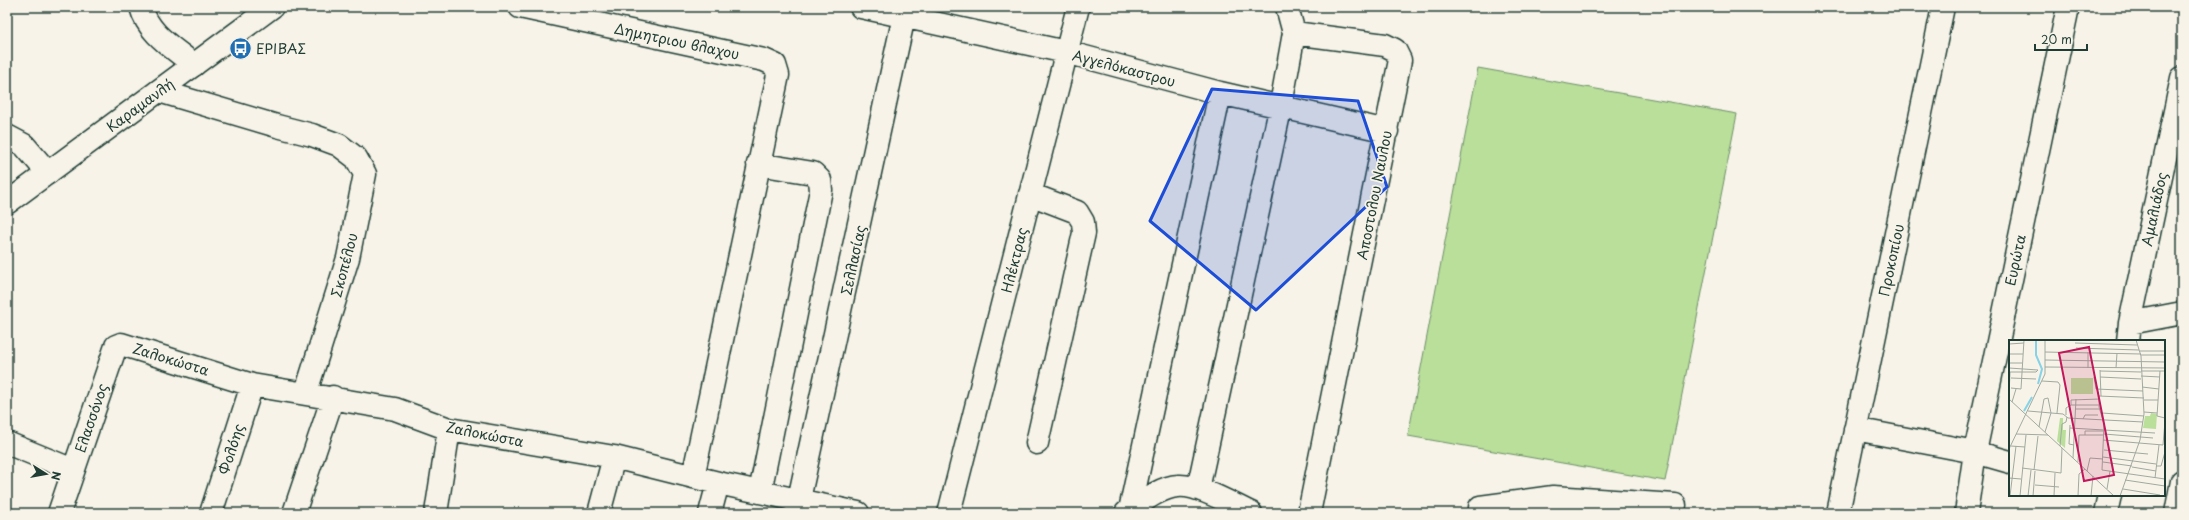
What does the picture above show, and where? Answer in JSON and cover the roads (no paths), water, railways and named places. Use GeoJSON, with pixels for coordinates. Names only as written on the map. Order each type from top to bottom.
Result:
{"type":"FeatureCollection","features":[{"type":"Feature","properties":{"kind":"street"},"geometry":{"type":"LineString","coordinates":[[141,7],[144,19],[155,33],[194,65]]}},
{"type":"Feature","properties":{"kind":"street","name":"Καραμανλή"},"geometry":{"type":"LineString","coordinates":[[7,203],[272,7]]}},
{"type":"Feature","properties":{"kind":"street","name":"Δημητριου βλαχου"},"geometry":{"type":"LineString","coordinates":[[520,7],[764,60],[775,65],[778,75],[758,164]]}},
{"type":"Feature","properties":{"kind":"street","name":"Αγγελόκαστρου"},"geometry":{"type":"LineString","coordinates":[[861,7],[905,12],[1066,52],[1220,93],[1280,105],[1387,131]]}},
{"type":"Feature","properties":{"kind":"street","name":"Ηλέκτρας"},"geometry":{"type":"LineString","coordinates":[[949,513],[1078,7]]}},
{"type":"Feature","properties":{"kind":"street"},"geometry":{"type":"LineString","coordinates":[[1198,489],[1294,33],[1287,7]]}},
{"type":"Feature","properties":{"kind":"street","name":"Προκοπίου"},"geometry":{"type":"LineString","coordinates":[[1838,513],[1943,7]]}},
{"type":"Feature","properties":{"kind":"street","name":"Ευρώτα"},"geometry":{"type":"LineString","coordinates":[[1966,513],[1975,452],[2068,7]]}},
{"type":"Feature","properties":{"kind":"street","name":"Σελλασίας"},"geometry":{"type":"LineString","coordinates":[[798,507],[905,12]]}},
{"type":"Feature","properties":{"kind":"street","name":"Αποστολου Ναυλου"},"geometry":{"type":"LineString","coordinates":[[1294,33],[1386,45],[1395,50],[1400,60],[1387,131],[1309,513]]}},
{"type":"Feature","properties":{"kind":"street","name":"Αμαλιάδος"},"geometry":{"type":"LineString","coordinates":[[2129,332],[2182,78]]}},
{"type":"Feature","properties":{"kind":"street","name":"Σκοπέλου"},"geometry":{"type":"LineString","coordinates":[[159,91],[312,135],[339,145],[356,158],[365,174],[348,258],[306,392]]}},
{"type":"Feature","properties":{"kind":"street"},"geometry":{"type":"LineString","coordinates":[[1128,512],[1220,93]]}},
{"type":"Feature","properties":{"kind":"street"},"geometry":{"type":"LineString","coordinates":[[7,136],[24,145],[48,173]]}},
{"type":"Feature","properties":{"kind":"street"},"geometry":{"type":"LineString","coordinates":[[693,476],[758,164],[813,173],[820,180],[821,190],[760,492]]}},
{"type":"Feature","properties":{"kind":"street"},"geometry":{"type":"LineString","coordinates":[[1030,194],[1077,212],[1083,222],[1084,233],[1037,443]]}},
{"type":"Feature","properties":{"kind":"street"},"geometry":{"type":"LineString","coordinates":[[2129,332],[2182,313]]}},
{"type":"Feature","properties":{"kind":"street","name":"Ζαλοκώστα"},"geometry":{"type":"LineString","coordinates":[[116,346],[121,344],[138,348],[252,385],[306,392],[395,409],[449,429],[614,457],[760,492],[798,507],[858,513]]}},
{"type":"Feature","properties":{"kind":"street","name":"Ελασσόνος"},"geometry":{"type":"LineString","coordinates":[[59,513],[116,346]]}},
{"type":"Feature","properties":{"kind":"street","name":"Φολόης"},"geometry":{"type":"LineString","coordinates":[[211,513],[252,385]]}},
{"type":"Feature","properties":{"kind":"street"},"geometry":{"type":"LineString","coordinates":[[294,513],[333,397]]}},
{"type":"Feature","properties":{"kind":"street"},"geometry":{"type":"LineString","coordinates":[[436,513],[449,429]]}},
{"type":"Feature","properties":{"kind":"street"},"geometry":{"type":"LineString","coordinates":[[1856,429],[1975,452],[2009,462]]}},
{"type":"Feature","properties":{"kind":"street"},"geometry":{"type":"LineString","coordinates":[[7,443],[73,470]]}},
{"type":"Feature","properties":{"kind":"street"},"geometry":{"type":"LineString","coordinates":[[599,513],[614,457]]}},
{"type":"Feature","properties":{"kind":"street"},"geometry":{"type":"LineString","coordinates":[[2176,513],[2182,481]]}},
{"type":"Feature","properties":{"kind":"street"},"geometry":{"type":"LineString","coordinates":[[710,513],[718,483]]}},
{"type":"Feature","properties":{"kind":"street"},"geometry":{"type":"LineString","coordinates":[[1128,512],[1164,490],[1179,485],[1198,489],[1251,513]]}},
{"type":"Feature","properties":{"kind":"street"},"geometry":{"type":"LineString","coordinates":[[2106,513],[2110,496]]}},
{"type":"Feature","properties":{"kind":"street"},"geometry":{"type":"LineString","coordinates":[[1480,510],[1553,497],[1675,505]]}},
{"type":"Feature","properties":{"kind":"place","name":"ΕΡΙΒΑΣ"},"geometry":{"type":"Point","coordinates":[240,48]}}]}
